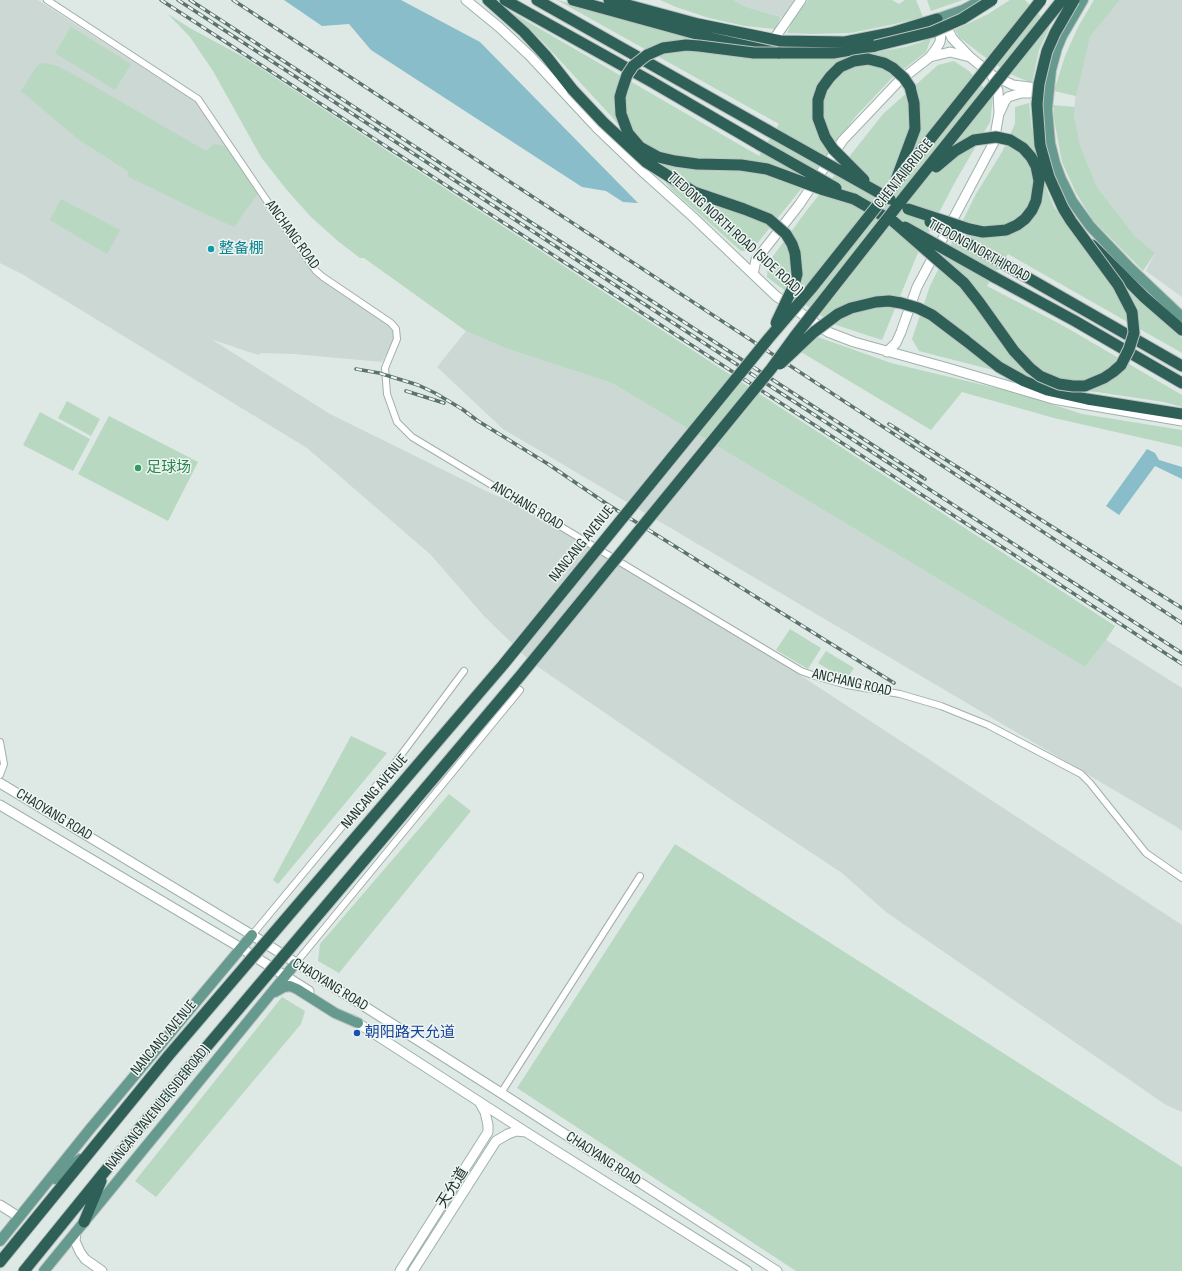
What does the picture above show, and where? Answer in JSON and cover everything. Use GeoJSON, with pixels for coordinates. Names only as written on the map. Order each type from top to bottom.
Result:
{"type":"FeatureCollection","features":[{"type":"Feature","properties":{"kind":"highway"},"geometry":{"type":"LineString","coordinates":[[488,0],[524,32],[608,128],[646,162],[694,192],[769,219],[786,234],[795,253],[797,274],[794,286],[769,338]]}},
{"type":"Feature","properties":{"kind":"highway","name":"TIEDONG NORTH ROAD"},"geometry":{"type":"LineString","coordinates":[[505,0],[652,82],[894,222],[1075,321],[1182,383]]}},
{"type":"Feature","properties":{"kind":"highway","name":"TIEDONG NORTH ROAD"},"geometry":{"type":"LineString","coordinates":[[537,0],[873,189],[1182,366]]}},
{"type":"Feature","properties":{"kind":"highway"},"geometry":{"type":"LineString","coordinates":[[574,0],[711,38],[778,53]]}},
{"type":"Feature","properties":{"kind":"highway"},"geometry":{"type":"LineString","coordinates":[[609,0],[698,24],[774,39],[812,42],[845,42],[891,33],[940,19]]}},
{"type":"Feature","properties":{"kind":"highway"},"geometry":{"type":"LineString","coordinates":[[854,199],[824,190],[767,169],[697,164],[658,157],[640,147],[628,133],[621,114],[620,97],[627,75],[638,61],[647,54],[663,48],[686,45],[754,53],[833,52],[875,46],[932,32],[962,19],[992,0]]}},
{"type":"Feature","properties":{"kind":"highway","name":"CHENTAI BRIDGE"},"geometry":{"type":"LineString","coordinates":[[769,338],[810,289],[1041,0]]}},
{"type":"Feature","properties":{"kind":"highway","name":"CHENTAI BRIDGE"},"geometry":{"type":"LineString","coordinates":[[771,369],[795,336],[905,196],[1062,0]]}},
{"type":"Feature","properties":{"kind":"highway"},"geometry":{"type":"LineString","coordinates":[[894,222],[964,283],[1006,340],[1030,368],[1059,384],[1085,386],[1095,383],[1113,372],[1120,365],[1127,354],[1134,332],[1132,312],[1118,285],[1063,208],[1049,177],[1040,145],[1037,104],[1039,84],[1048,51],[1055,34],[1074,0]]}},
{"type":"Feature","properties":{"kind":"highway"},"geometry":{"type":"LineString","coordinates":[[873,189],[833,149],[825,137],[818,118],[818,100],[822,88],[835,71],[854,61],[868,59],[884,63],[893,68],[904,78],[912,91],[915,111],[915,129],[896,182]]}},
{"type":"Feature","properties":{"kind":"highway"},"geometry":{"type":"LineString","coordinates":[[905,196],[945,158],[974,140],[996,137],[1010,140],[1023,148],[1031,157],[1038,172],[1038,191],[1034,205],[1025,219],[1006,230],[983,232],[969,229],[908,209]]}},
{"type":"Feature","properties":{"kind":"highway"},"geometry":{"type":"LineString","coordinates":[[1085,240],[1103,255],[1126,280],[1182,330]]}},
{"type":"Feature","properties":{"kind":"highway"},"geometry":{"type":"LineString","coordinates":[[24,1271],[187,1070],[521,675],[771,369],[782,363],[814,332],[838,314],[864,304],[889,301],[908,304],[932,315],[1000,367],[1032,384],[1066,395],[1182,414]]}},
{"type":"Feature","properties":{"kind":"highway","name":"NANCANG AVENUE"},"geometry":{"type":"LineString","coordinates":[[0,1262],[169,1055],[503,665],[769,338]]}},
{"type":"Feature","properties":{"kind":"highway"},"geometry":{"type":"LineString","coordinates":[[84,1222],[105,1171]]}},
{"type":"Feature","properties":{"kind":"main road"},"geometry":{"type":"LineString","coordinates":[[940,19],[963,10],[982,0]]}},
{"type":"Feature","properties":{"kind":"main road"},"geometry":{"type":"LineString","coordinates":[[1083,0],[1057,48],[1053,60],[1048,92],[1047,121],[1052,149],[1061,179],[1072,201],[1090,226],[1129,267],[1182,317]]}},
{"type":"Feature","properties":{"kind":"main road"},"geometry":{"type":"LineString","coordinates":[[2,1235],[39,1193],[95,1123],[252,935]]}},
{"type":"Feature","properties":{"kind":"main road","name":"NANCANG AVENUE (SIDE ROAD)"},"geometry":{"type":"LineString","coordinates":[[44,1271],[296,964]]}},
{"type":"Feature","properties":{"kind":"main road"},"geometry":{"type":"LineString","coordinates":[[270,995],[278,989],[290,986],[335,1013],[358,1023]]}},
{"type":"Feature","properties":{"kind":"main road"},"geometry":{"type":"LineString","coordinates":[[39,1193],[91,1150]]}},
{"type":"Feature","properties":{"kind":"street","name":"ANCHANG ROAD"},"geometry":{"type":"LineString","coordinates":[[47,0],[198,98],[284,226],[316,270],[323,277],[391,322],[396,329],[397,339],[385,368],[387,394],[397,422],[412,437],[801,671],[847,685],[900,694],[953,710],[988,725],[1081,774],[1090,783],[1146,853],[1182,878]]}},
{"type":"Feature","properties":{"kind":"street","name":"TIEDONG NORTH ROAD (SIDE ROAD)"},"geometry":{"type":"LineString","coordinates":[[466,0],[499,27],[530,56],[618,148],[776,296],[828,332],[887,352],[948,368],[1053,399],[1182,421]]}},
{"type":"Feature","properties":{"kind":"street"},"geometry":{"type":"LineString","coordinates":[[774,39],[801,0]]}},
{"type":"Feature","properties":{"kind":"street"},"geometry":{"type":"LineString","coordinates":[[753,274],[756,260],[799,205],[843,140],[898,82],[930,57],[941,39],[940,19]]}},
{"type":"Feature","properties":{"kind":"street"},"geometry":{"type":"LineString","coordinates":[[940,19],[952,38],[970,57],[991,74],[1014,86],[1048,92]]}},
{"type":"Feature","properties":{"kind":"street"},"geometry":{"type":"LineString","coordinates":[[930,57],[950,52],[970,57]]}},
{"type":"Feature","properties":{"kind":"street"},"geometry":{"type":"LineString","coordinates":[[887,352],[899,338],[918,288],[957,210],[994,142],[999,113],[997,87],[991,74]]}},
{"type":"Feature","properties":{"kind":"street"},"geometry":{"type":"LineString","coordinates":[[999,113],[1008,97],[1014,94],[1048,92]]}},
{"type":"Feature","properties":{"kind":"street"},"geometry":{"type":"LineString","coordinates":[[252,935],[390,769],[464,671]]}},
{"type":"Feature","properties":{"kind":"street"},"geometry":{"type":"LineString","coordinates":[[296,964],[520,690]]}},
{"type":"Feature","properties":{"kind":"street"},"geometry":{"type":"LineString","coordinates":[[0,742],[4,764],[0,775]]}},
{"type":"Feature","properties":{"kind":"street","name":"CHAOYANG ROAD"},"geometry":{"type":"LineString","coordinates":[[0,783],[252,935],[777,1271]]}},
{"type":"Feature","properties":{"kind":"street","name":"CHAOYANG ROAD"},"geometry":{"type":"LineString","coordinates":[[0,805],[286,976],[479,1102],[747,1271]]}},
{"type":"Feature","properties":{"kind":"street"},"geometry":{"type":"LineString","coordinates":[[501,1093],[640,876]]}},
{"type":"Feature","properties":{"kind":"street","name":"天允道"},"geometry":{"type":"LineString","coordinates":[[400,1271],[488,1132],[485,1112],[479,1102]]}},
{"type":"Feature","properties":{"kind":"street","name":"天允道"},"geometry":{"type":"LineString","coordinates":[[413,1271],[496,1141],[516,1131],[526,1132]]}},
{"type":"Feature","properties":{"kind":"street"},"geometry":{"type":"LineString","coordinates":[[0,1205],[19,1217]]}},
{"type":"Feature","properties":{"kind":"street"},"geometry":{"type":"LineString","coordinates":[[76,1232],[75,1241],[80,1252],[85,1259],[102,1271]]}},
{"type":"Feature","properties":{"kind":"shaded area"},"geometry":{"type":"Polygon","coordinates":[[[0,0],[38,0],[196,102],[314,275],[386,323],[393,331],[395,338],[382,362],[294,354],[261,353],[258,355],[211,339],[330,414],[488,492],[554,520],[641,571],[1182,925],[1182,1112],[1166,1105],[886,912],[842,873],[732,800],[531,662],[484,616],[430,554],[307,448],[22,274],[0,263],[0,0]]]}},
{"type":"Feature","properties":{"kind":"shaded area"},"geometry":{"type":"Polygon","coordinates":[[[733,0],[809,0],[793,20],[746,7],[733,0]]]}},
{"type":"Feature","properties":{"kind":"shaded area"},"geometry":{"type":"Polygon","coordinates":[[[1120,0],[1182,0],[1182,297],[1146,271],[1155,253],[1135,236],[1097,187],[1080,145],[1074,115],[1076,89],[1090,37],[1120,0]]]}},
{"type":"Feature","properties":{"kind":"shaded area"},"geometry":{"type":"Polygon","coordinates":[[[466,331],[508,349],[612,383],[1085,667],[1106,640],[1182,688],[1182,831],[503,429],[437,367],[466,331]]]}},
{"type":"Feature","properties":{"kind":"green space"},"geometry":{"type":"Polygon","coordinates":[[[557,0],[694,38],[737,56],[760,59],[832,58],[870,53],[905,47],[922,42],[932,36],[926,52],[892,78],[856,116],[802,188],[751,251],[741,251],[671,189],[612,117],[543,42],[511,12],[759,156],[779,124],[557,0]]]}},
{"type":"Feature","properties":{"kind":"green space"},"geometry":{"type":"Polygon","coordinates":[[[660,0],[733,0],[746,7],[781,17],[775,29],[745,26],[709,18],[660,0]]]}},
{"type":"Feature","properties":{"kind":"green space"},"geometry":{"type":"Polygon","coordinates":[[[809,0],[892,0],[899,4],[905,0],[916,0],[923,17],[850,33],[787,33],[793,20],[809,0]]]}},
{"type":"Feature","properties":{"kind":"green space"},"geometry":{"type":"Polygon","coordinates":[[[927,0],[963,0],[931,11],[927,0]]]}},
{"type":"Feature","properties":{"kind":"green space"},"geometry":{"type":"Polygon","coordinates":[[[1010,0],[1025,0],[1050,26],[1039,50],[1032,83],[1010,74],[982,55],[959,37],[955,30],[988,14],[1010,0]]]}},
{"type":"Feature","properties":{"kind":"green space"},"geometry":{"type":"Polygon","coordinates":[[[1094,0],[1120,0],[1090,37],[1076,96],[1054,91],[1065,56],[1078,27],[1094,0]]]}},
{"type":"Feature","properties":{"kind":"green space"},"geometry":{"type":"Polygon","coordinates":[[[168,14],[190,28],[245,58],[1115,626],[1106,640],[1085,667],[612,383],[508,349],[466,331],[364,258],[360,258],[339,242],[311,217],[286,189],[261,157],[213,71],[190,37],[168,14]]]}},
{"type":"Feature","properties":{"kind":"green space"},"geometry":{"type":"Polygon","coordinates":[[[71,27],[131,64],[115,90],[55,53],[71,27]]]}},
{"type":"Feature","properties":{"kind":"green space"},"geometry":{"type":"Polygon","coordinates":[[[954,61],[969,71],[993,98],[990,122],[955,182],[917,255],[882,340],[833,324],[767,277],[768,263],[807,210],[883,114],[938,65],[954,61]]]}},
{"type":"Feature","properties":{"kind":"green space"},"geometry":{"type":"Polygon","coordinates":[[[41,63],[55,65],[75,75],[206,151],[214,144],[225,146],[258,193],[234,227],[127,176],[129,172],[78,139],[21,91],[37,66],[41,63]]]}},
{"type":"Feature","properties":{"kind":"green space"},"geometry":{"type":"Polygon","coordinates":[[[1029,103],[1032,130],[1047,190],[1054,207],[1081,244],[1136,298],[1182,338],[1182,353],[1008,254],[987,286],[1062,325],[1182,395],[1182,407],[1164,402],[1075,390],[985,368],[919,351],[912,339],[930,286],[976,194],[1002,152],[1015,124],[1015,107],[1029,103]]]}},
{"type":"Feature","properties":{"kind":"green space"},"geometry":{"type":"Polygon","coordinates":[[[1053,105],[1075,107],[1074,115],[1080,145],[1097,187],[1135,236],[1155,253],[1143,271],[1092,219],[1076,193],[1062,162],[1053,105]]]}},
{"type":"Feature","properties":{"kind":"green space"},"geometry":{"type":"Polygon","coordinates":[[[61,199],[120,230],[107,254],[50,220],[61,199]]]}},
{"type":"Feature","properties":{"kind":"green space"},"geometry":{"type":"Polygon","coordinates":[[[815,336],[891,363],[1017,393],[1082,414],[1182,430],[1182,447],[1054,418],[962,392],[931,430],[801,352],[815,336]]]}},
{"type":"Feature","properties":{"kind":"green space"},"geometry":{"type":"Polygon","coordinates":[[[67,401],[100,419],[91,436],[58,418],[67,401]]]}},
{"type":"Feature","properties":{"kind":"green space"},"geometry":{"type":"Polygon","coordinates":[[[40,412],[90,439],[73,471],[23,445],[40,412]]]}},
{"type":"Feature","properties":{"kind":"green space","name":"足球场"},"geometry":{"type":"Polygon","coordinates":[[[109,416],[198,462],[168,521],[78,474],[109,416]]]}},
{"type":"Feature","properties":{"kind":"green space"},"geometry":{"type":"Polygon","coordinates":[[[790,629],[821,648],[808,669],[776,650],[790,629]]]}},
{"type":"Feature","properties":{"kind":"green space"},"geometry":{"type":"Polygon","coordinates":[[[826,651],[854,668],[846,680],[818,663],[826,651]]]}},
{"type":"Feature","properties":{"kind":"green space"},"geometry":{"type":"Polygon","coordinates":[[[351,736],[387,753],[278,884],[273,880],[351,736]]]}},
{"type":"Feature","properties":{"kind":"green space"},"geometry":{"type":"Polygon","coordinates":[[[449,794],[471,811],[339,973],[318,961],[320,944],[449,794]]]}},
{"type":"Feature","properties":{"kind":"green space"},"geometry":{"type":"Polygon","coordinates":[[[675,844],[1182,1167],[1182,1271],[796,1271],[517,1088],[675,844]]]}},
{"type":"Feature","properties":{"kind":"green space"},"geometry":{"type":"Polygon","coordinates":[[[282,997],[305,1011],[301,1024],[156,1197],[135,1181],[282,997]]]}},
{"type":"Feature","properties":{"kind":"water"},"geometry":{"type":"Polygon","coordinates":[[[284,0],[401,0],[480,42],[638,203],[623,202],[606,191],[582,187],[371,50],[349,24],[322,26],[284,0]]]}},
{"type":"Feature","properties":{"kind":"water"},"geometry":{"type":"Polygon","coordinates":[[[1147,449],[1155,453],[1159,460],[1182,467],[1182,479],[1155,466],[1119,515],[1106,506],[1147,449]]]}},
{"type":"Feature","properties":{"kind":"railway"},"geometry":{"type":"LineString","coordinates":[[161,0],[1182,664]]}},
{"type":"Feature","properties":{"kind":"railway"},"geometry":{"type":"LineString","coordinates":[[178,0],[1182,653]]}},
{"type":"Feature","properties":{"kind":"railway"},"geometry":{"type":"LineString","coordinates":[[190,0],[925,479]]}},
{"type":"Feature","properties":{"kind":"railway"},"geometry":{"type":"LineString","coordinates":[[233,0],[1182,623]]}},
{"type":"Feature","properties":{"kind":"railway"},"geometry":{"type":"LineString","coordinates":[[356,369],[379,373],[418,385],[435,393],[548,464],[607,504],[894,683]]}},
{"type":"Feature","properties":{"kind":"railway"},"geometry":{"type":"LineString","coordinates":[[406,391],[444,403]]}},
{"type":"Feature","properties":{"kind":"railway"},"geometry":{"type":"LineString","coordinates":[[889,424],[1182,608]]}},
{"type":"Feature","properties":{"kind":"place","name":"整备棚"},"geometry":{"type":"Point","coordinates":[211,249]}},
{"type":"Feature","properties":{"kind":"place","name":"足球场"},"geometry":{"type":"Point","coordinates":[138,468]}},
{"type":"Feature","properties":{"kind":"place","name":"朝阳路天允道"},"geometry":{"type":"Point","coordinates":[357,1033]}}]}
